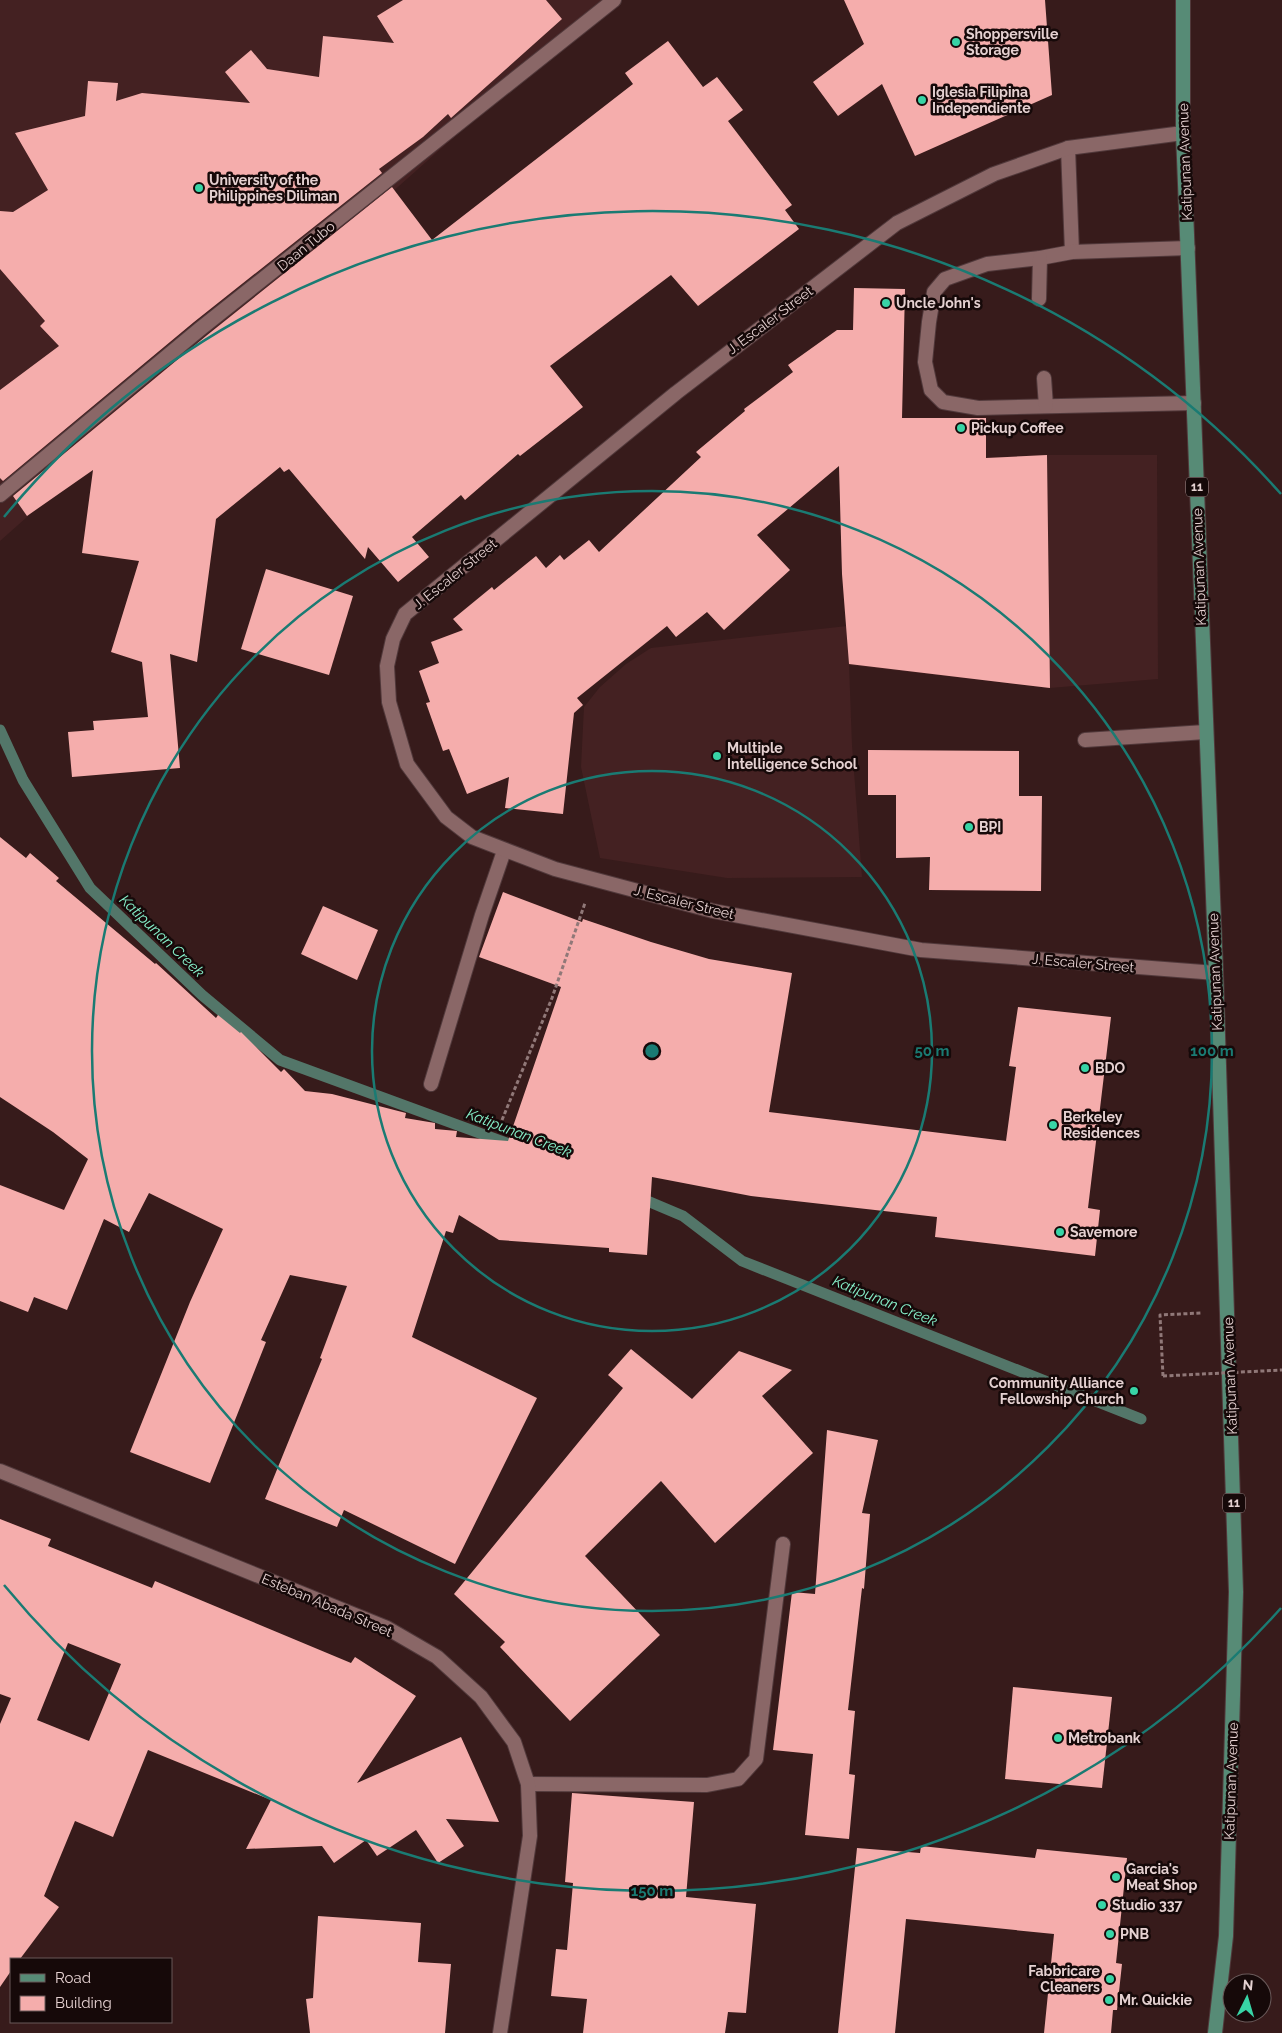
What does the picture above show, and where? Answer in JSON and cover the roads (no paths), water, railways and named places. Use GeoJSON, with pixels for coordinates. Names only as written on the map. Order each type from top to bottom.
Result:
{"type":"FeatureCollection","features":[{"type":"Feature","properties":{"kind":"main road","name":"Katipunan Avenue"},"geometry":{"type":"LineString","coordinates":[[1183,0],[1183,133],[1194,403],[1204,732],[1216,973],[1236,1592],[1226,1936],[1215,2033]]}},
{"type":"Feature","properties":{"kind":"street","name":"Daan Tubo"},"geometry":{"type":"LineString","coordinates":[[0,495],[200,329],[614,0]]}},
{"type":"Feature","properties":{"kind":"street","name":"J. Escaler Street"},"geometry":{"type":"LineString","coordinates":[[1183,133],[1068,148],[994,174],[897,223],[676,392],[405,614],[393,639],[387,666],[389,702],[408,764],[446,817],[472,837],[504,851],[555,869],[713,911],[921,950],[1216,973]]}},
{"type":"Feature","properties":{"kind":"street"},"geometry":{"type":"LineString","coordinates":[[1068,148],[1072,252]]}},
{"type":"Feature","properties":{"kind":"street"},"geometry":{"type":"LineString","coordinates":[[1188,248],[1072,252],[987,264],[944,279],[934,292],[925,362],[931,390],[943,402],[978,408],[1194,403]]}},
{"type":"Feature","properties":{"kind":"street"},"geometry":{"type":"LineString","coordinates":[[1039,299],[1040,258]]}},
{"type":"Feature","properties":{"kind":"street"},"geometry":{"type":"LineString","coordinates":[[1044,378],[1046,406]]}},
{"type":"Feature","properties":{"kind":"street"},"geometry":{"type":"LineString","coordinates":[[1085,740],[1204,732]]}},
{"type":"Feature","properties":{"kind":"street"},"geometry":{"type":"LineString","coordinates":[[431,1084],[482,915],[504,851]]}},
{"type":"Feature","properties":{"kind":"street","name":"Esteban Abada Street"},"geometry":{"type":"LineString","coordinates":[[0,1470],[387,1628],[436,1657],[481,1697],[514,1742],[528,1784],[530,1836],[500,2033]]}},
{"type":"Feature","properties":{"kind":"street"},"geometry":{"type":"LineString","coordinates":[[528,1784],[707,1785],[738,1779],[756,1759],[783,1544]]}},
{"type":"Feature","properties":{"kind":"waterway","name":"Katipunan Creek"},"geometry":{"type":"LineString","coordinates":[[0,730],[23,780],[90,888],[202,995],[280,1060],[512,1145]]}},
{"type":"Feature","properties":{"kind":"waterway","name":"Katipunan Creek"},"geometry":{"type":"LineString","coordinates":[[638,1197],[683,1216],[742,1261],[1141,1419]]}},
{"type":"Feature","properties":{"kind":"place","name":"Shoppersville Storage"},"geometry":{"type":"Point","coordinates":[956,42]}},
{"type":"Feature","properties":{"kind":"place","name":"Iglesia Filipina Independiente"},"geometry":{"type":"Point","coordinates":[922,100]}},
{"type":"Feature","properties":{"kind":"place","name":"University of the Philippines Diliman"},"geometry":{"type":"Point","coordinates":[199,188]}},
{"type":"Feature","properties":{"kind":"place","name":"Uncle John's"},"geometry":{"type":"Point","coordinates":[886,303]}},
{"type":"Feature","properties":{"kind":"place","name":"Pickup Coffee"},"geometry":{"type":"Point","coordinates":[961,428]}},
{"type":"Feature","properties":{"kind":"place","name":"Multiple Intelligence School"},"geometry":{"type":"Point","coordinates":[717,756]}},
{"type":"Feature","properties":{"kind":"place","name":"BPI"},"geometry":{"type":"Point","coordinates":[969,827]}},
{"type":"Feature","properties":{"kind":"place","name":"BDO"},"geometry":{"type":"Point","coordinates":[1085,1068]}},
{"type":"Feature","properties":{"kind":"place","name":"Berkeley Residences"},"geometry":{"type":"Point","coordinates":[1053,1125]}},
{"type":"Feature","properties":{"kind":"place","name":"Savemore"},"geometry":{"type":"Point","coordinates":[1060,1232]}},
{"type":"Feature","properties":{"kind":"place","name":"Community Alliance Fellowship Church"},"geometry":{"type":"Point","coordinates":[1134,1391]}},
{"type":"Feature","properties":{"kind":"place","name":"Metrobank"},"geometry":{"type":"Point","coordinates":[1058,1738]}},
{"type":"Feature","properties":{"kind":"place","name":"Garcia's Meat Shop"},"geometry":{"type":"Point","coordinates":[1116,1877]}},
{"type":"Feature","properties":{"kind":"place","name":"Studio 337"},"geometry":{"type":"Point","coordinates":[1102,1905]}},
{"type":"Feature","properties":{"kind":"place","name":"PNB"},"geometry":{"type":"Point","coordinates":[1110,1934]}},
{"type":"Feature","properties":{"kind":"place","name":"Fabbricare Cleaners"},"geometry":{"type":"Point","coordinates":[1110,1979]}},
{"type":"Feature","properties":{"kind":"place","name":"Mr. Quickie"},"geometry":{"type":"Point","coordinates":[1109,2000]}}]}
